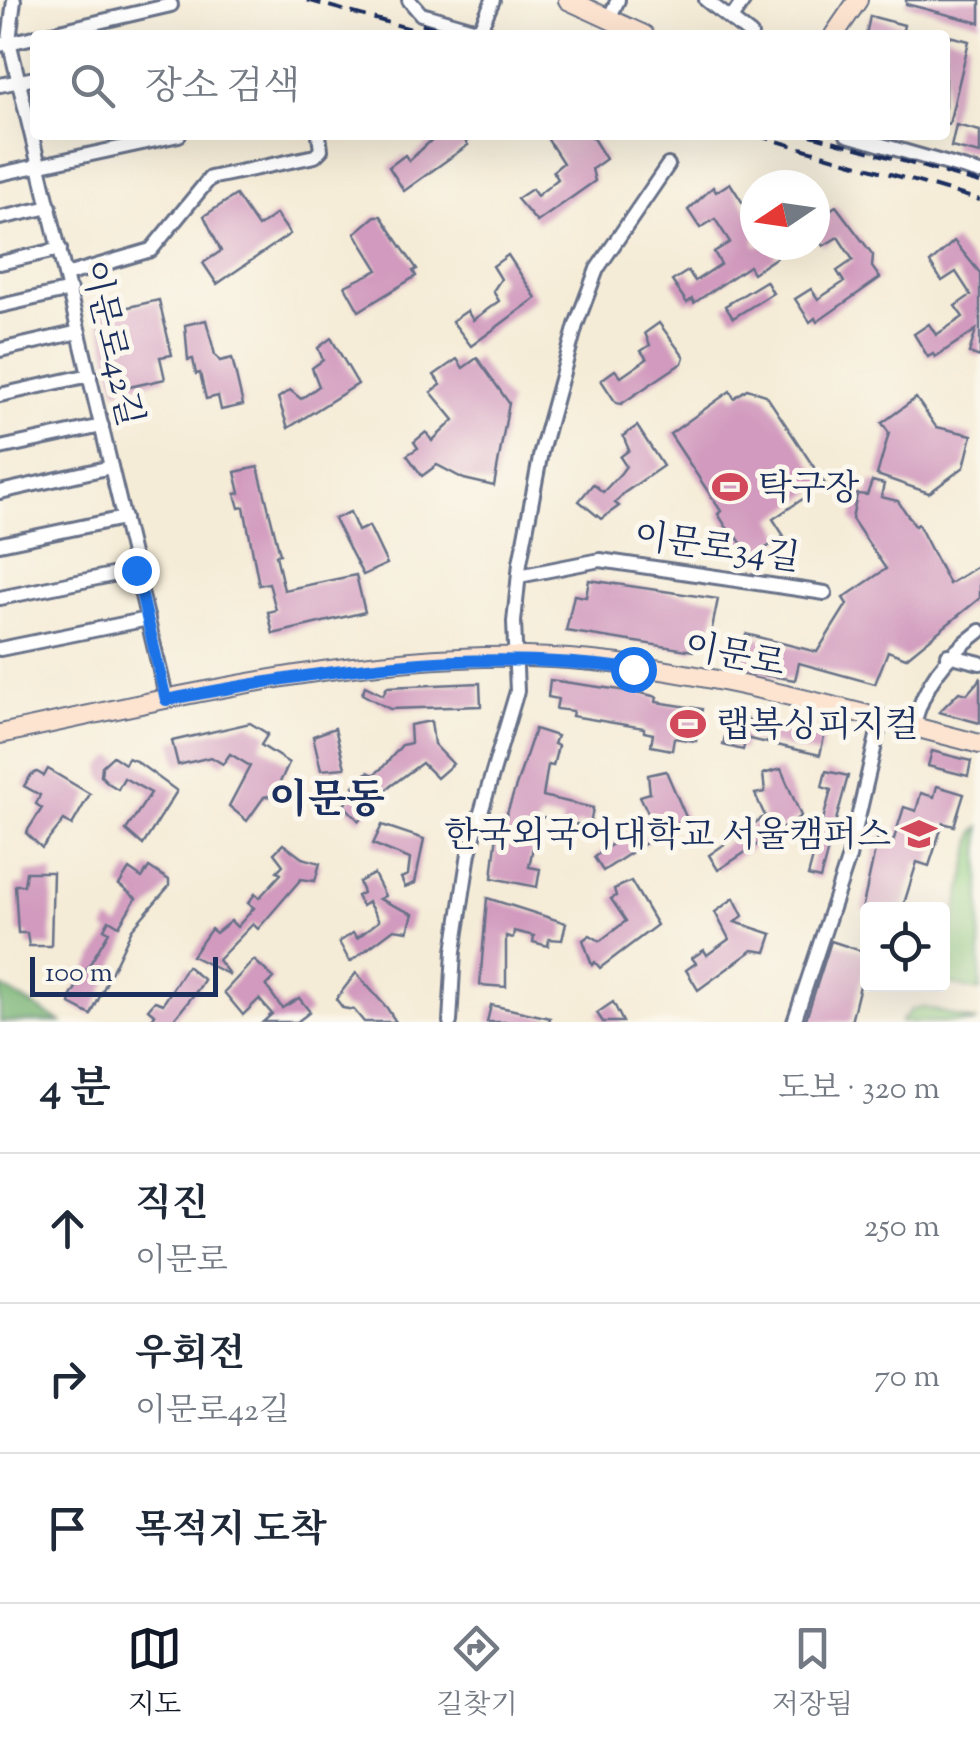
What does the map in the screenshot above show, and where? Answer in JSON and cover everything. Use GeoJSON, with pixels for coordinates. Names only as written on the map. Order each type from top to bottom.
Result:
{"type":"FeatureCollection","features":[{"type":"Feature","properties":{"kind":"main road"},"geometry":{"type":"LineString","coordinates":[[568,0],[616,26]]}},
{"type":"Feature","properties":{"kind":"main road"},"geometry":{"type":"LineString","coordinates":[[837,30],[858,0]]}},
{"type":"Feature","properties":{"kind":"main road","name":"이문로"},"geometry":{"type":"LineString","coordinates":[[0,734],[334,670],[515,657],[560,659],[715,682],[980,744]]}},
{"type":"Feature","properties":{"kind":"street","name":"이문로42길"},"geometry":{"type":"LineString","coordinates":[[14,0],[3,40],[20,81],[30,123]]}},
{"type":"Feature","properties":{"kind":"street"},"geometry":{"type":"LineString","coordinates":[[409,0],[421,14],[476,30]]}},
{"type":"Feature","properties":{"kind":"street"},"geometry":{"type":"LineString","coordinates":[[479,30],[493,0]]}},
{"type":"Feature","properties":{"kind":"street"},"geometry":{"type":"LineString","coordinates":[[616,26],[618,0]]}},
{"type":"Feature","properties":{"kind":"street"},"geometry":{"type":"LineString","coordinates":[[706,0],[745,30]]}},
{"type":"Feature","properties":{"kind":"street"},"geometry":{"type":"LineString","coordinates":[[732,18],[744,0]]}},
{"type":"Feature","properties":{"kind":"street"},"geometry":{"type":"LineString","coordinates":[[51,30],[171,5]]}},
{"type":"Feature","properties":{"kind":"street"},"geometry":{"type":"LineString","coordinates":[[3,40],[30,34]]}},
{"type":"Feature","properties":{"kind":"street"},"geometry":{"type":"LineString","coordinates":[[0,85],[30,79]]}},
{"type":"Feature","properties":{"kind":"street","name":"이문로42길"},"geometry":{"type":"LineString","coordinates":[[34,140],[166,700]]}},
{"type":"Feature","properties":{"kind":"street"},"geometry":{"type":"LineString","coordinates":[[0,174],[156,140]]}},
{"type":"Feature","properties":{"kind":"street"},"geometry":{"type":"LineString","coordinates":[[66,275],[147,253],[206,180],[316,156],[321,150],[320,140]]}},
{"type":"Feature","properties":{"kind":"street"},"geometry":{"type":"LineString","coordinates":[[865,140],[980,173]]}},
{"type":"Feature","properties":{"kind":"street"},"geometry":{"type":"LineString","coordinates":[[450,1022],[463,884],[517,691],[518,576],[541,452],[585,300],[623,226],[668,165]]}},
{"type":"Feature","properties":{"kind":"street"},"geometry":{"type":"LineString","coordinates":[[0,218],[50,208]]}},
{"type":"Feature","properties":{"kind":"street"},"geometry":{"type":"LineString","coordinates":[[0,263],[60,250]]}},
{"type":"Feature","properties":{"kind":"street"},"geometry":{"type":"LineString","coordinates":[[0,306],[70,290]]}},
{"type":"Feature","properties":{"kind":"street"},"geometry":{"type":"LineString","coordinates":[[0,350],[80,332]]}},
{"type":"Feature","properties":{"kind":"street"},"geometry":{"type":"LineString","coordinates":[[0,395],[90,375]]}},
{"type":"Feature","properties":{"kind":"street"},"geometry":{"type":"LineString","coordinates":[[0,448],[102,426]]}},
{"type":"Feature","properties":{"kind":"street"},"geometry":{"type":"LineString","coordinates":[[0,492],[112,467]]}},
{"type":"Feature","properties":{"kind":"street"},"geometry":{"type":"LineString","coordinates":[[0,544],[124,518]]}},
{"type":"Feature","properties":{"kind":"street","name":"이문로34길"},"geometry":{"type":"LineString","coordinates":[[518,576],[600,560],[825,593]]}},
{"type":"Feature","properties":{"kind":"street"},"geometry":{"type":"LineString","coordinates":[[0,598],[136,570]]}},
{"type":"Feature","properties":{"kind":"street"},"geometry":{"type":"LineString","coordinates":[[0,650],[148,619]]}},
{"type":"Feature","properties":{"kind":"street"},"geometry":{"type":"LineString","coordinates":[[913,727],[932,676],[948,655],[980,631]]}},
{"type":"Feature","properties":{"kind":"street"},"geometry":{"type":"LineString","coordinates":[[948,655],[980,663]]}},
{"type":"Feature","properties":{"kind":"street"},"geometry":{"type":"LineString","coordinates":[[794,1022],[849,857],[881,719]]}},
{"type":"Feature","properties":{"kind":"green space"},"geometry":{"type":"Polygon","coordinates":[[[980,827],[980,991],[950,984],[950,941],[975,832],[980,827]]]}},
{"type":"Feature","properties":{"kind":"green space"},"geometry":{"type":"Polygon","coordinates":[[[0,986],[61,1022],[0,1022],[0,986]]]}},
{"type":"Feature","properties":{"kind":"green space"},"geometry":{"type":"Polygon","coordinates":[[[922,1007],[977,1022],[901,1022],[912,1009],[922,1007]]]}},
{"type":"Feature","properties":{"kind":"building"},"geometry":{"type":"Polygon","coordinates":[[[906,0],[980,0],[980,23],[906,4],[906,0]]]}},
{"type":"Feature","properties":{"kind":"building"},"geometry":{"type":"Polygon","coordinates":[[[870,16],[904,25],[903,30],[867,30],[870,16]]]}},
{"type":"Feature","properties":{"kind":"building"},"geometry":{"type":"Polygon","coordinates":[[[950,36],[969,41],[950,120],[950,36]]]}},
{"type":"Feature","properties":{"kind":"building"},"geometry":{"type":"Polygon","coordinates":[[[956,125],[980,131],[980,154],[951,147],[956,125]]]}},
{"type":"Feature","properties":{"kind":"building"},"geometry":{"type":"Polygon","coordinates":[[[432,140],[464,140],[468,145],[404,191],[389,167],[405,155],[409,161],[432,140]]]}},
{"type":"Feature","properties":{"kind":"building"},"geometry":{"type":"Polygon","coordinates":[[[548,140],[594,140],[606,159],[592,169],[595,181],[537,222],[517,199],[532,189],[537,196],[558,179],[553,171],[563,163],[548,140]]]}},
{"type":"Feature","properties":{"kind":"building"},"geometry":{"type":"Polygon","coordinates":[[[730,183],[740,199],[740,260],[772,260],[753,273],[749,266],[694,303],[692,299],[687,303],[672,281],[688,271],[695,281],[721,264],[714,252],[730,242],[715,219],[700,228],[688,210],[713,187],[716,192],[730,183]]]}},
{"type":"Feature","properties":{"kind":"building"},"geometry":{"type":"Polygon","coordinates":[[[236,195],[258,227],[276,214],[290,234],[217,284],[203,263],[221,251],[204,216],[236,195]]]}},
{"type":"Feature","properties":{"kind":"building"},"geometry":{"type":"Polygon","coordinates":[[[836,206],[873,255],[872,267],[880,278],[817,322],[815,318],[810,322],[795,299],[811,289],[818,299],[844,282],[837,271],[853,260],[838,237],[830,242],[830,210],[836,206]]]}},
{"type":"Feature","properties":{"kind":"building"},"geometry":{"type":"Polygon","coordinates":[[[375,216],[381,216],[417,269],[413,271],[416,276],[359,311],[345,286],[378,270],[355,233],[375,216]]]}},
{"type":"Feature","properties":{"kind":"building"},"geometry":{"type":"Polygon","coordinates":[[[954,241],[980,273],[980,357],[969,353],[976,330],[935,357],[928,357],[914,334],[929,324],[936,335],[963,317],[955,306],[971,295],[956,272],[942,281],[930,263],[954,241]]]}},
{"type":"Feature","properties":{"kind":"building"},"geometry":{"type":"Polygon","coordinates":[[[508,255],[536,298],[471,346],[452,321],[467,311],[473,320],[499,301],[493,291],[501,279],[493,266],[508,255]]]}},
{"type":"Feature","properties":{"kind":"building"},"geometry":{"type":"Polygon","coordinates":[[[766,281],[773,293],[733,318],[725,306],[766,281]]]}},
{"type":"Feature","properties":{"kind":"building"},"geometry":{"type":"Polygon","coordinates":[[[159,300],[172,355],[160,357],[165,379],[116,390],[98,314],[159,300]]]}},
{"type":"Feature","properties":{"kind":"building"},"geometry":{"type":"Polygon","coordinates":[[[206,320],[215,355],[220,361],[232,358],[243,405],[221,410],[218,396],[206,399],[200,373],[196,374],[193,359],[188,360],[185,325],[206,320]]]}},
{"type":"Feature","properties":{"kind":"building"},"geometry":{"type":"Polygon","coordinates":[[[659,323],[684,357],[682,363],[621,404],[616,403],[601,380],[615,370],[621,377],[647,359],[641,351],[650,345],[645,333],[659,323]]]}},
{"type":"Feature","properties":{"kind":"building"},"geometry":{"type":"Polygon","coordinates":[[[331,338],[358,384],[288,428],[278,398],[290,390],[301,399],[319,386],[312,368],[323,360],[318,348],[331,338]]]}},
{"type":"Feature","properties":{"kind":"building"},"geometry":{"type":"Polygon","coordinates":[[[477,358],[509,403],[494,486],[464,479],[437,465],[422,476],[407,455],[418,448],[414,442],[426,432],[432,441],[454,420],[431,392],[441,385],[434,375],[457,359],[463,368],[477,358]]]}},
{"type":"Feature","properties":{"kind":"building"},"geometry":{"type":"Polygon","coordinates":[[[747,389],[766,395],[825,484],[773,519],[784,536],[751,558],[735,534],[732,536],[718,514],[721,511],[670,434],[730,391],[734,398],[747,389]]]}},
{"type":"Feature","properties":{"kind":"building"},"geometry":{"type":"Polygon","coordinates":[[[916,398],[936,427],[972,435],[964,467],[929,493],[877,475],[889,433],[882,423],[916,398]]]}},
{"type":"Feature","properties":{"kind":"building"},"geometry":{"type":"Polygon","coordinates":[[[637,426],[663,466],[624,493],[615,503],[619,506],[601,519],[579,501],[593,484],[603,492],[621,473],[626,466],[620,457],[629,450],[623,436],[637,426]]]}},
{"type":"Feature","properties":{"kind":"building"},"geometry":{"type":"Polygon","coordinates":[[[258,467],[280,554],[276,555],[284,590],[356,575],[365,612],[273,634],[268,612],[276,610],[269,583],[259,585],[244,507],[239,508],[235,494],[240,493],[235,472],[258,467]]]}},
{"type":"Feature","properties":{"kind":"building"},"geometry":{"type":"Polygon","coordinates":[[[872,481],[884,484],[881,497],[898,501],[915,526],[918,524],[949,584],[980,565],[980,598],[906,658],[888,651],[875,684],[799,663],[795,680],[728,669],[731,653],[741,655],[746,634],[817,652],[847,604],[843,598],[886,569],[852,519],[857,494],[867,495],[872,481]]]}},
{"type":"Feature","properties":{"kind":"building"},"geometry":{"type":"Polygon","coordinates":[[[350,512],[358,531],[369,526],[387,564],[363,575],[334,519],[350,512]]]}},
{"type":"Feature","properties":{"kind":"building"},"geometry":{"type":"Polygon","coordinates":[[[589,580],[718,599],[709,643],[698,642],[693,651],[566,631],[574,595],[586,597],[589,580]]]}},
{"type":"Feature","properties":{"kind":"building"},"geometry":{"type":"Polygon","coordinates":[[[980,679],[980,723],[939,712],[959,692],[967,694],[980,679]]]}},
{"type":"Feature","properties":{"kind":"building"},"geometry":{"type":"Polygon","coordinates":[[[550,680],[641,693],[657,697],[656,702],[702,709],[696,741],[674,738],[672,750],[651,746],[653,734],[644,732],[644,728],[572,716],[573,711],[556,709],[558,699],[548,697],[550,680]]]}},
{"type":"Feature","properties":{"kind":"building"},"geometry":{"type":"Polygon","coordinates":[[[480,683],[481,706],[390,709],[362,694],[365,686],[383,695],[387,687],[480,683]]]}},
{"type":"Feature","properties":{"kind":"building"},"geometry":{"type":"Polygon","coordinates":[[[730,715],[801,734],[808,728],[825,732],[820,755],[746,738],[743,750],[723,745],[730,715]]]}},
{"type":"Feature","properties":{"kind":"building"},"geometry":{"type":"Polygon","coordinates":[[[431,721],[434,744],[453,764],[437,778],[422,763],[388,788],[359,821],[344,805],[358,790],[354,786],[368,772],[374,775],[402,745],[411,743],[410,725],[431,721]]]}},
{"type":"Feature","properties":{"kind":"building"},"geometry":{"type":"Polygon","coordinates":[[[250,723],[268,734],[261,745],[289,763],[274,795],[264,797],[247,821],[229,806],[250,766],[230,754],[223,764],[211,757],[178,765],[172,741],[250,723]]]}},
{"type":"Feature","properties":{"kind":"building"},"geometry":{"type":"Polygon","coordinates":[[[335,728],[345,768],[321,770],[313,736],[335,728]]]}},
{"type":"Feature","properties":{"kind":"building"},"geometry":{"type":"Polygon","coordinates":[[[535,729],[557,736],[554,744],[558,746],[553,766],[548,765],[543,796],[593,808],[590,825],[576,824],[575,830],[561,827],[562,820],[542,817],[538,822],[529,867],[540,869],[537,887],[492,878],[498,824],[503,825],[535,729]]]}},
{"type":"Feature","properties":{"kind":"building"},"geometry":{"type":"Polygon","coordinates":[[[932,751],[971,761],[968,776],[928,766],[932,751]]]}},
{"type":"Feature","properties":{"kind":"building"},"geometry":{"type":"Polygon","coordinates":[[[113,756],[125,764],[128,758],[136,761],[177,791],[143,845],[126,830],[151,793],[124,778],[118,789],[108,783],[101,776],[102,766],[113,756]]]}},
{"type":"Feature","properties":{"kind":"building"},"geometry":{"type":"Polygon","coordinates":[[[48,769],[90,794],[72,825],[64,820],[42,848],[26,833],[42,808],[36,804],[40,795],[24,786],[31,775],[37,772],[44,776],[48,769]]]}},
{"type":"Feature","properties":{"kind":"building"},"geometry":{"type":"Polygon","coordinates":[[[781,769],[801,816],[718,870],[709,855],[765,816],[755,794],[765,792],[763,774],[781,769]]]}},
{"type":"Feature","properties":{"kind":"building"},"geometry":{"type":"Polygon","coordinates":[[[666,771],[686,817],[603,871],[594,857],[650,817],[640,796],[650,793],[648,775],[666,771]]]}},
{"type":"Feature","properties":{"kind":"building"},"geometry":{"type":"Polygon","coordinates":[[[826,771],[848,776],[820,879],[808,876],[831,790],[822,787],[826,771]]]}},
{"type":"Feature","properties":{"kind":"building"},"geometry":{"type":"Polygon","coordinates":[[[937,786],[964,794],[954,826],[943,823],[929,866],[917,862],[904,902],[864,902],[878,837],[893,842],[904,807],[916,811],[921,793],[934,797],[937,786]]]}},
{"type":"Feature","properties":{"kind":"building"},"geometry":{"type":"Polygon","coordinates":[[[382,825],[424,839],[415,883],[405,887],[401,878],[408,875],[410,859],[373,844],[382,825]]]}},
{"type":"Feature","properties":{"kind":"building"},"geometry":{"type":"Polygon","coordinates":[[[283,844],[302,858],[320,863],[315,881],[301,879],[258,929],[253,924],[218,960],[230,975],[192,956],[211,929],[216,933],[231,921],[237,927],[254,908],[248,903],[255,894],[259,898],[281,874],[277,871],[283,865],[274,853],[283,844]]]}},
{"type":"Feature","properties":{"kind":"building"},"geometry":{"type":"Polygon","coordinates":[[[149,867],[169,880],[169,886],[132,929],[91,1015],[70,1004],[71,996],[109,932],[104,929],[109,920],[119,926],[136,898],[119,885],[129,869],[142,878],[149,867]]]}},
{"type":"Feature","properties":{"kind":"building"},"geometry":{"type":"Polygon","coordinates":[[[26,872],[53,872],[51,946],[29,946],[27,933],[18,933],[15,885],[24,885],[26,872]]]}},
{"type":"Feature","properties":{"kind":"building"},"geometry":{"type":"Polygon","coordinates":[[[374,874],[385,896],[379,899],[413,914],[408,931],[394,929],[350,962],[339,942],[353,933],[357,938],[379,921],[368,902],[362,906],[357,896],[363,893],[359,882],[374,874]]]}},
{"type":"Feature","properties":{"kind":"building"},"geometry":{"type":"Polygon","coordinates":[[[631,881],[657,925],[600,968],[595,962],[592,965],[583,940],[590,935],[600,941],[626,921],[611,899],[616,896],[614,889],[631,881]]]}},
{"type":"Feature","properties":{"kind":"building"},"geometry":{"type":"Polygon","coordinates":[[[487,898],[566,923],[562,940],[549,939],[548,946],[533,942],[534,936],[514,931],[513,938],[506,936],[506,987],[480,985],[487,898]]]}},
{"type":"Feature","properties":{"kind":"building"},"geometry":{"type":"Polygon","coordinates":[[[734,898],[743,916],[735,922],[772,934],[766,952],[753,950],[698,990],[686,970],[696,963],[692,958],[704,950],[707,955],[729,939],[715,912],[734,898]]]}},
{"type":"Feature","properties":{"kind":"building"},"geometry":{"type":"Polygon","coordinates":[[[831,941],[860,950],[860,985],[851,1022],[805,1022],[831,941]]]}},
{"type":"Feature","properties":{"kind":"building"},"geometry":{"type":"Polygon","coordinates":[[[254,960],[274,978],[266,986],[282,1008],[299,998],[310,1012],[297,1022],[263,1022],[272,1014],[259,999],[243,1015],[224,992],[254,960]]]}},
{"type":"Feature","properties":{"kind":"building"},"geometry":{"type":"Polygon","coordinates":[[[187,966],[204,980],[199,988],[172,1022],[149,1022],[155,1015],[148,1009],[155,1001],[163,1004],[187,966]]]}},
{"type":"Feature","properties":{"kind":"building"},"geometry":{"type":"Polygon","coordinates":[[[356,973],[396,1022],[364,1022],[354,1010],[343,1008],[336,999],[356,973]]]}},
{"type":"Feature","properties":{"kind":"building"},"geometry":{"type":"Polygon","coordinates":[[[613,1002],[623,1022],[603,1022],[597,1013],[613,1002]]]}},
{"type":"Feature","properties":{"kind":"building"},"geometry":{"type":"Polygon","coordinates":[[[491,1005],[550,1018],[549,1022],[487,1022],[491,1005]]]}},
{"type":"Feature","properties":{"kind":"railway"},"geometry":{"type":"LineString","coordinates":[[307,0],[415,30]]}},
{"type":"Feature","properties":{"kind":"railway"},"geometry":{"type":"LineString","coordinates":[[422,24],[442,30]]}},
{"type":"Feature","properties":{"kind":"railway"},"geometry":{"type":"LineString","coordinates":[[773,140],[980,200]]}},
{"type":"Feature","properties":{"kind":"railway"},"geometry":{"type":"LineString","coordinates":[[829,140],[980,183]]}},
{"type":"Feature","properties":{"kind":"place","name":"탁구장"},"geometry":{"type":"Point","coordinates":[730,487]}},
{"type":"Feature","properties":{"kind":"place","name":"랩복싱피지컬"},"geometry":{"type":"Point","coordinates":[688,724]}},
{"type":"Feature","properties":{"kind":"place","name":"한국외국어대학교 서울캠퍼스"},"geometry":{"type":"Point","coordinates":[919,834]}},
{"type":"Feature","properties":{"kind":"district","name":"이문동"},"geometry":{"type":"Point","coordinates":[327,798]}},
{"type":"Feature","properties":{"kind":"route"},"geometry":{"type":"LineString","coordinates":[[136,570],[166,700],[334,670],[447,660],[542,658],[633,669]]}}]}
